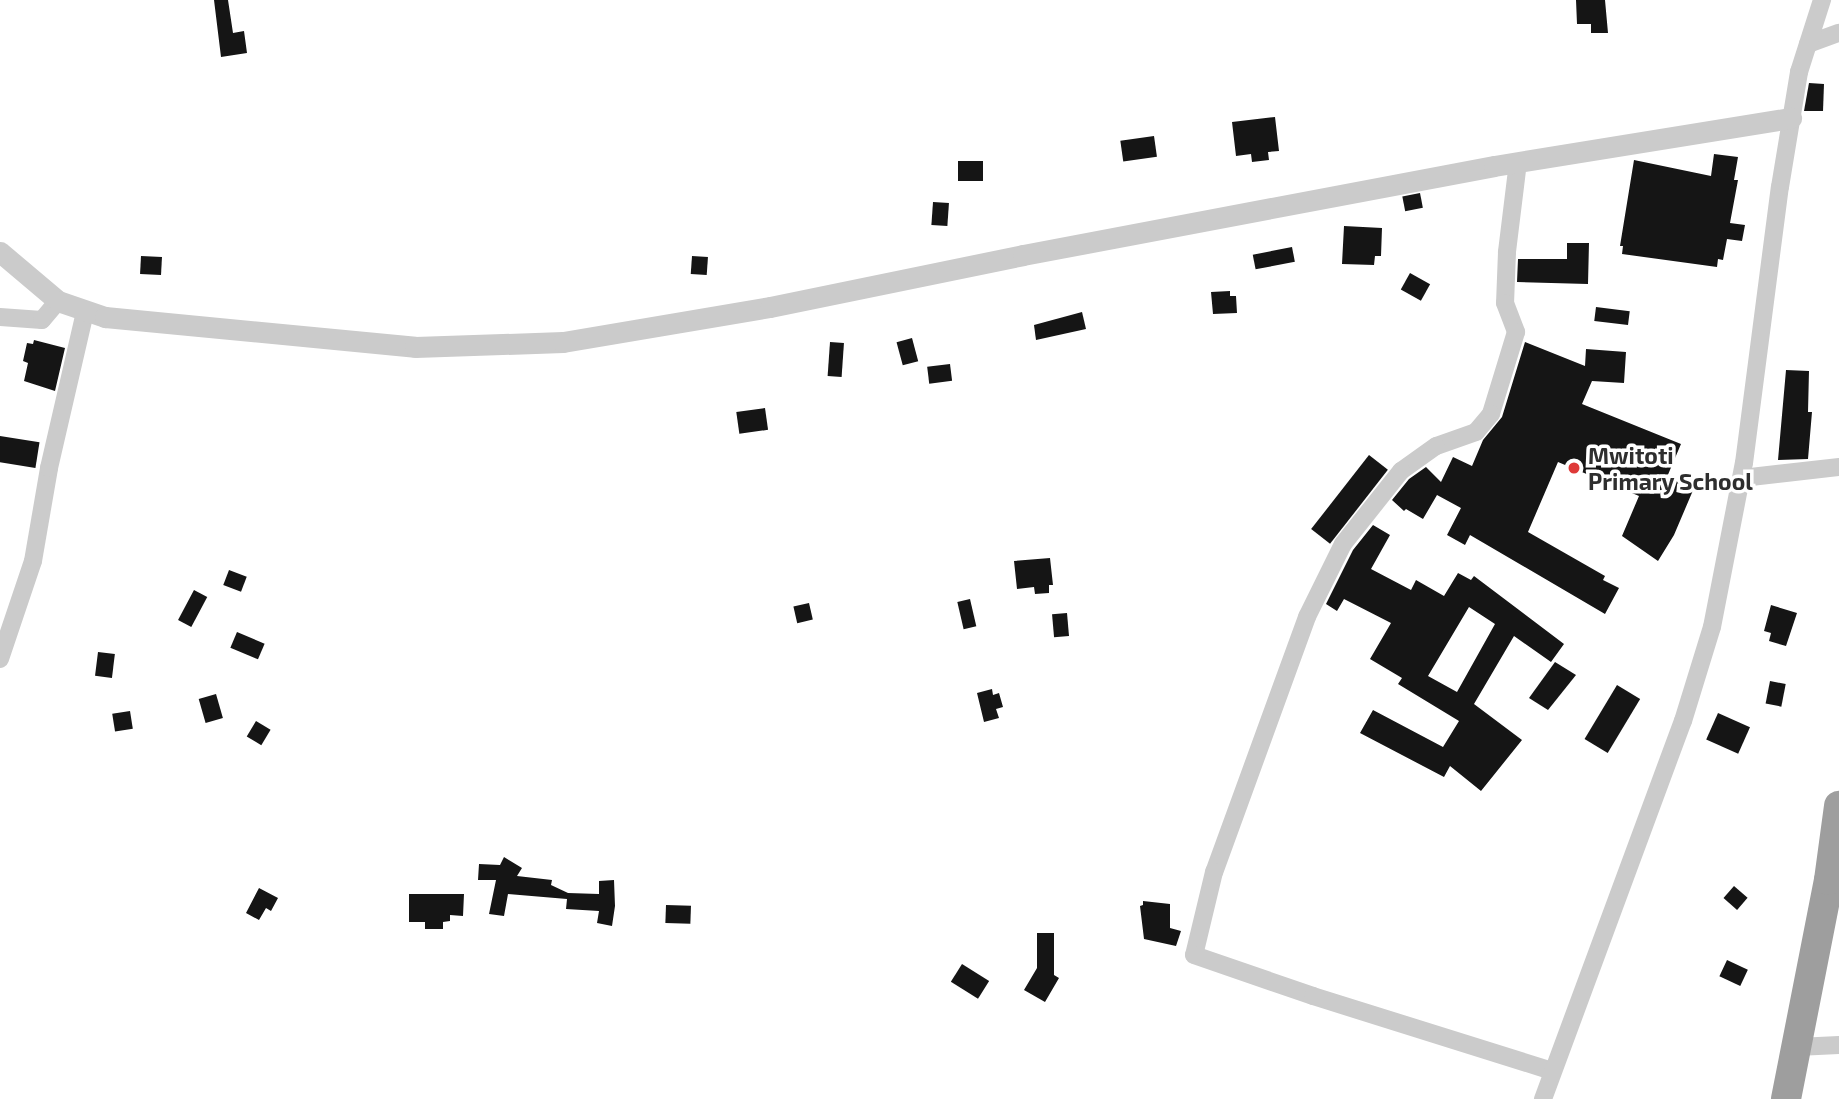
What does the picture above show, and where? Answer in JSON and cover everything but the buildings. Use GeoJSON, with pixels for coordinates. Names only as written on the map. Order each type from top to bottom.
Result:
{"type":"FeatureCollection","features":[{"type":"Feature","properties":{"kind":"highway"},"geometry":{"type":"LineString","coordinates":[[1786,1099],[1829,880],[1839,806]]}},
{"type":"Feature","properties":{"kind":"street"},"geometry":{"type":"LineString","coordinates":[[1543,1099],[1684,721],[1712,627],[1742,478],[1799,72],[1822,0]]}},
{"type":"Feature","properties":{"kind":"street"},"geometry":{"type":"LineString","coordinates":[[1808,44],[1839,33]]}},
{"type":"Feature","properties":{"kind":"street"},"geometry":{"type":"LineString","coordinates":[[0,252],[58,301],[85,313],[415,347],[563,342],[769,307],[1049,249],[1518,162],[1791,118]]}},
{"type":"Feature","properties":{"kind":"street"},"geometry":{"type":"LineString","coordinates":[[1518,162],[1507,252],[1505,303],[1516,332],[1491,414],[1476,432],[1436,446],[1401,471],[1343,544],[1307,617],[1219,859],[1194,955],[1313,996],[1553,1072]]}},
{"type":"Feature","properties":{"kind":"street"},"geometry":{"type":"LineString","coordinates":[[0,317],[42,320],[58,301]]}},
{"type":"Feature","properties":{"kind":"street"},"geometry":{"type":"LineString","coordinates":[[0,659],[33,561],[49,468],[85,313]]}},
{"type":"Feature","properties":{"kind":"street"},"geometry":{"type":"LineString","coordinates":[[1742,478],[1839,467]]}},
{"type":"Feature","properties":{"kind":"street"},"geometry":{"type":"LineString","coordinates":[[1797,1047],[1839,1045]]}},
{"type":"Feature","properties":{"kind":"place","name":"Mwitoti Primary School"},"geometry":{"type":"Point","coordinates":[1574,468]}}]}
